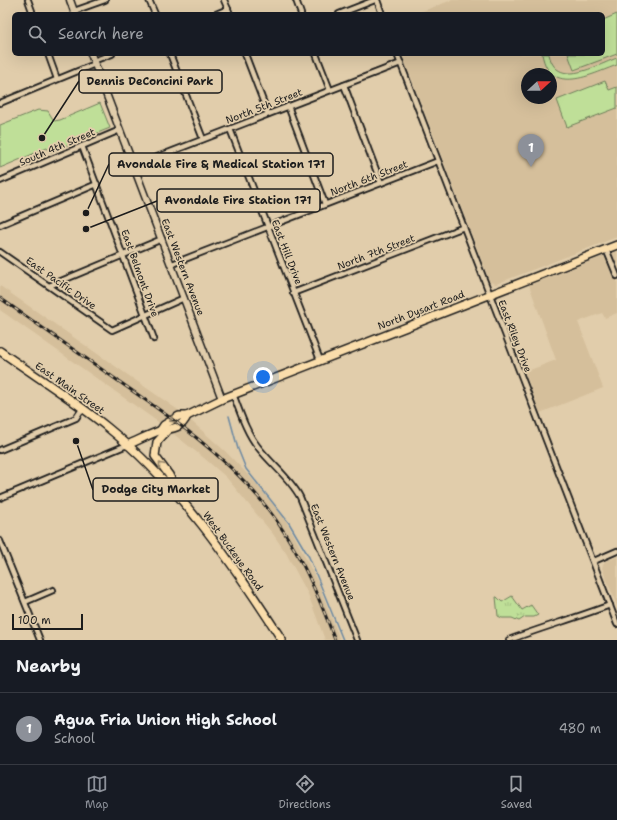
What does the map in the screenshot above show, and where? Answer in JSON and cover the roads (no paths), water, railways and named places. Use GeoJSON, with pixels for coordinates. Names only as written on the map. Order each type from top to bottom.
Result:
{"type":"FeatureCollection","features":[{"type":"Feature","properties":{"kind":"main road"},"geometry":{"type":"LineString","coordinates":[[70,0],[75,12]]}},
{"type":"Feature","properties":{"kind":"main road","name":"East Western Avenue"},"geometry":{"type":"LineString","coordinates":[[92,56],[222,398]]}},
{"type":"Feature","properties":{"kind":"main road","name":"North Dysart Road"},"geometry":{"type":"LineString","coordinates":[[127,445],[184,422],[187,416],[222,398],[617,244]]}},
{"type":"Feature","properties":{"kind":"main road","name":"East Main Street"},"geometry":{"type":"LineString","coordinates":[[0,351],[107,427],[127,445]]}},
{"type":"Feature","properties":{"kind":"main road"},"geometry":{"type":"LineString","coordinates":[[164,431],[157,442],[155,456],[169,475],[180,498]]}},
{"type":"Feature","properties":{"kind":"main road","name":"West Buckeye Road"},"geometry":{"type":"LineString","coordinates":[[127,445],[180,498],[227,558],[282,640]]}},
{"type":"Feature","properties":{"kind":"street"},"geometry":{"type":"LineString","coordinates":[[28,0],[32,11]]}},
{"type":"Feature","properties":{"kind":"street"},"geometry":{"type":"LineString","coordinates":[[77,12],[105,0]]}},
{"type":"Feature","properties":{"kind":"street"},"geometry":{"type":"LineString","coordinates":[[150,0],[154,12]]}},
{"type":"Feature","properties":{"kind":"street"},"geometry":{"type":"LineString","coordinates":[[224,0],[229,12]]}},
{"type":"Feature","properties":{"kind":"street"},"geometry":{"type":"LineString","coordinates":[[296,0],[300,12]]}},
{"type":"Feature","properties":{"kind":"street"},"geometry":{"type":"LineString","coordinates":[[344,12],[376,0],[381,12]]}},
{"type":"Feature","properties":{"kind":"street"},"geometry":{"type":"LineString","coordinates":[[49,56],[57,79]]}},
{"type":"Feature","properties":{"kind":"street"},"geometry":{"type":"LineString","coordinates":[[0,103],[108,56]]}},
{"type":"Feature","properties":{"kind":"street"},"geometry":{"type":"LineString","coordinates":[[171,56],[203,139]]}},
{"type":"Feature","properties":{"kind":"street"},"geometry":{"type":"LineString","coordinates":[[246,56],[268,114]]}},
{"type":"Feature","properties":{"kind":"street"},"geometry":{"type":"LineString","coordinates":[[317,56],[330,90]]}},
{"type":"Feature","properties":{"kind":"street","name":"East Riley Drive"},"geometry":{"type":"LineString","coordinates":[[399,56],[617,624]]}},
{"type":"Feature","properties":{"kind":"street","name":"North 5th Street"},"geometry":{"type":"LineString","coordinates":[[134,166],[401,63]]}},
{"type":"Feature","properties":{"kind":"street"},"geometry":{"type":"LineString","coordinates":[[344,85],[382,183]]}},
{"type":"Feature","properties":{"kind":"street"},"geometry":{"type":"LineString","coordinates":[[288,106],[325,204]]}},
{"type":"Feature","properties":{"kind":"street","name":"East Hill Drive"},"geometry":{"type":"LineString","coordinates":[[230,129],[320,360]]}},
{"type":"Feature","properties":{"kind":"street","name":"South 4th Street"},"geometry":{"type":"LineString","coordinates":[[0,180],[120,130]]}},
{"type":"Feature","properties":{"kind":"street","name":"East Belmont Drive"},"geometry":{"type":"LineString","coordinates":[[82,146],[147,315],[154,339]]}},
{"type":"Feature","properties":{"kind":"street","name":"North 6th Street"},"geometry":{"type":"LineString","coordinates":[[172,264],[438,161]]}},
{"type":"Feature","properties":{"kind":"street"},"geometry":{"type":"LineString","coordinates":[[0,225],[97,184]]}},
{"type":"Feature","properties":{"kind":"street","name":"North 7th Street"},"geometry":{"type":"LineString","coordinates":[[294,293],[464,227]]}},
{"type":"Feature","properties":{"kind":"street"},"geometry":{"type":"LineString","coordinates":[[49,286],[162,238]]}},
{"type":"Feature","properties":{"kind":"street"},"geometry":{"type":"LineString","coordinates":[[606,249],[617,276]]}},
{"type":"Feature","properties":{"kind":"street","name":"East Pacific Drive"},"geometry":{"type":"LineString","coordinates":[[0,252],[112,330],[147,315]]}},
{"type":"Feature","properties":{"kind":"street"},"geometry":{"type":"LineString","coordinates":[[147,315],[184,298]]}},
{"type":"Feature","properties":{"kind":"street","name":"East Western Avenue"},"geometry":{"type":"LineString","coordinates":[[233,394],[246,426],[257,446],[292,484],[300,497],[357,640]]}},
{"type":"Feature","properties":{"kind":"street"},"geometry":{"type":"LineString","coordinates":[[0,450],[76,418],[82,409]]}},
{"type":"Feature","properties":{"kind":"street"},"geometry":{"type":"LineString","coordinates":[[0,498],[127,445]]}},
{"type":"Feature","properties":{"kind":"street"},"geometry":{"type":"LineString","coordinates":[[0,541],[40,640]]}},
{"type":"Feature","properties":{"kind":"street"},"geometry":{"type":"LineString","coordinates":[[594,561],[617,552]]}},
{"type":"Feature","properties":{"kind":"street"},"geometry":{"type":"LineString","coordinates":[[25,602],[53,590]]}},
{"type":"Feature","properties":{"kind":"street"},"geometry":{"type":"LineString","coordinates":[[509,640],[544,627],[558,625],[610,605]]}},
{"type":"Feature","properties":{"kind":"waterway"},"geometry":{"type":"LineString","coordinates":[[229,416],[238,449],[246,469],[289,523],[309,557],[343,640]]}},
{"type":"Feature","properties":{"kind":"railway"},"geometry":{"type":"LineString","coordinates":[[0,298],[179,424],[213,452],[245,482],[260,499],[284,532],[304,566],[335,640]]}},
{"type":"Feature","properties":{"kind":"place","name":"Dennis DeConcini Park"},"geometry":{"type":"Point","coordinates":[42,138]}},
{"type":"Feature","properties":{"kind":"place","name":"Agua Fria Union High School"},"geometry":{"type":"Point","coordinates":[531,167]}},
{"type":"Feature","properties":{"kind":"place","name":"Avondale Fire & Medical Station 171"},"geometry":{"type":"Point","coordinates":[86,213]}},
{"type":"Feature","properties":{"kind":"place","name":"Avondale Fire Station 171"},"geometry":{"type":"Point","coordinates":[86,229]}},
{"type":"Feature","properties":{"kind":"place","name":"Dodge City Market"},"geometry":{"type":"Point","coordinates":[76,441]}}]}
